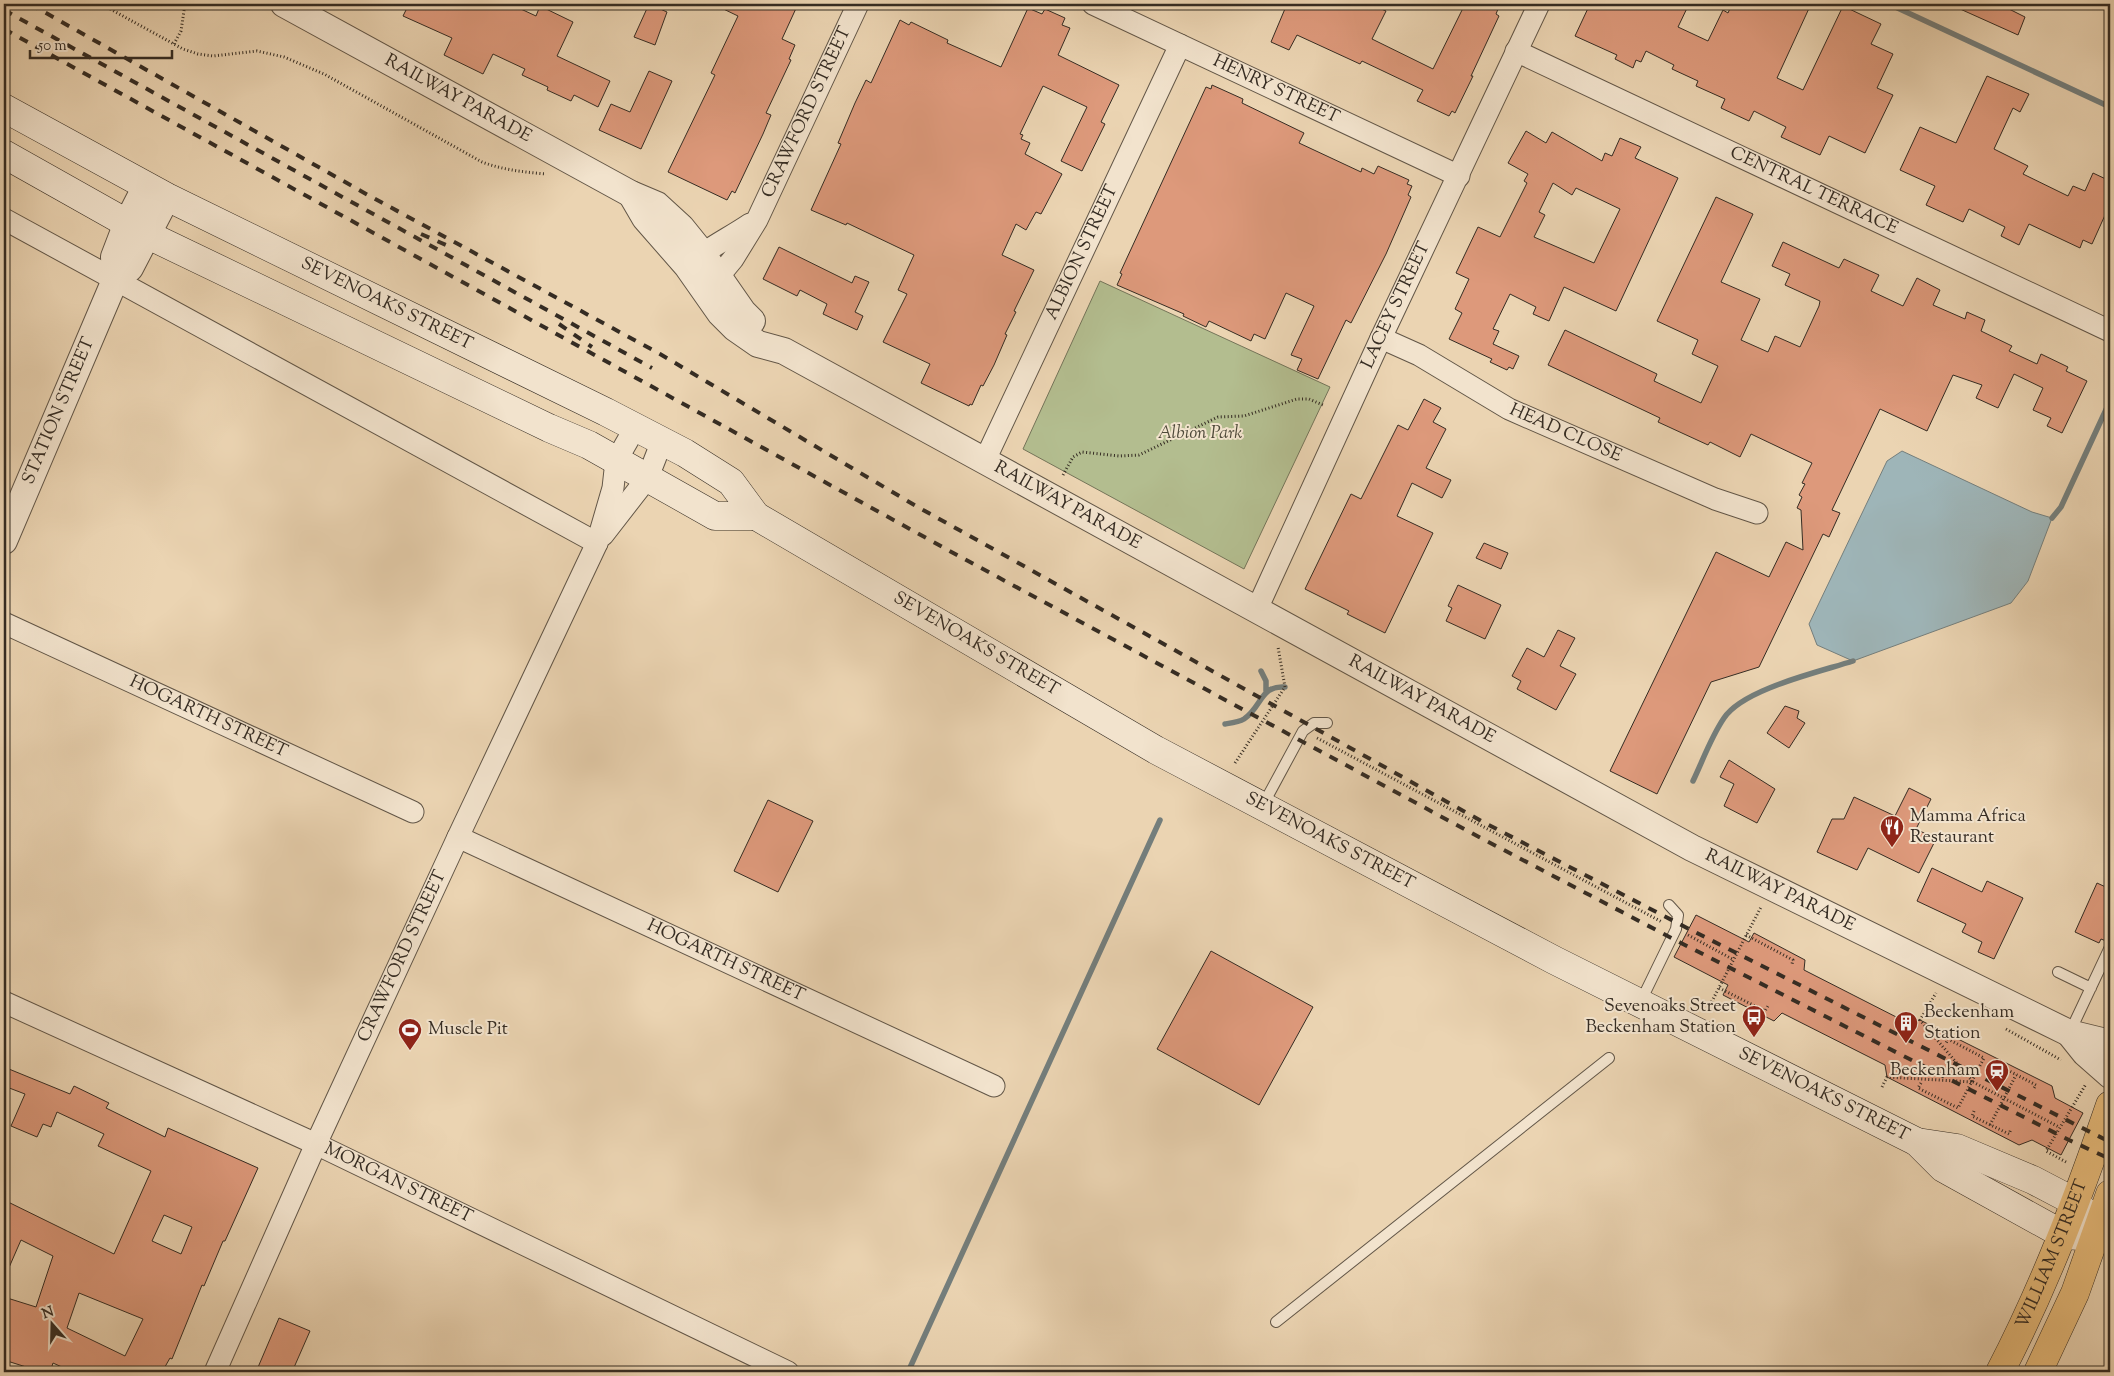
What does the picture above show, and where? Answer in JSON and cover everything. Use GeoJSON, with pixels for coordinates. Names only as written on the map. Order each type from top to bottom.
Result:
{"type":"FeatureCollection","features":[{"type":"Feature","properties":{"kind":"main road","name":"SEVENOAKS STREET"},"geometry":{"type":"LineString","coordinates":[[4,108],[156,192],[636,426],[685,452],[731,482],[756,516],[1156,750],[1546,956],[1916,1142],[1943,1168],[2064,1235],[2098,1231]]}},
{"type":"Feature","properties":{"kind":"main road"},"geometry":{"type":"LineString","coordinates":[[4,154],[138,229],[531,419],[589,445],[715,516],[756,516]]}},
{"type":"Feature","properties":{"kind":"main road","name":"WILLIAM STREET"},"geometry":{"type":"LineString","coordinates":[[2000,1372],[2026,1323],[2064,1235],[2110,1105]]}},
{"type":"Feature","properties":{"kind":"main road","name":"SEVENOAKS STREET"},"geometry":{"type":"LineString","coordinates":[[1916,1142],[1957,1148],[2033,1180],[2075,1202],[2098,1231]]}},
{"type":"Feature","properties":{"kind":"main road","name":"WILLIAM STREET"},"geometry":{"type":"LineString","coordinates":[[2038,1372],[2075,1293],[2110,1194]]}},
{"type":"Feature","properties":{"kind":"street","name":"RAILWAY PARADE"},"geometry":{"type":"LineString","coordinates":[[284,4],[631,194],[657,205],[681,227],[694,259],[712,285],[784,351],[1692,848],[2069,1033],[2110,1042]]}},
{"type":"Feature","properties":{"kind":"street","name":"CRAWFORD STREET"},"geometry":{"type":"LineString","coordinates":[[712,285],[757,220],[858,4]]}},
{"type":"Feature","properties":{"kind":"street","name":"HENRY STREET"},"geometry":{"type":"LineString","coordinates":[[1093,4],[1459,176]]}},
{"type":"Feature","properties":{"kind":"street","name":"LACEY STREET"},"geometry":{"type":"LineString","coordinates":[[1256,609],[1381,338],[1539,4]]}},
{"type":"Feature","properties":{"kind":"street","name":"ALBION STREET"},"geometry":{"type":"LineString","coordinates":[[985,460],[1180,45]]}},
{"type":"Feature","properties":{"kind":"street","name":"CENTRAL TERRACE"},"geometry":{"type":"LineString","coordinates":[[1516,52],[2110,331]]}},
{"type":"Feature","properties":{"kind":"street","name":"STATION STREET"},"geometry":{"type":"LineString","coordinates":[[4,541],[115,280],[130,268],[138,229],[156,192]]}},
{"type":"Feature","properties":{"kind":"street"},"geometry":{"type":"LineString","coordinates":[[4,218],[597,543]]}},
{"type":"Feature","properties":{"kind":"street","name":"CRAWFORD STREET"},"geometry":{"type":"LineString","coordinates":[[694,259],[757,220]]}},
{"type":"Feature","properties":{"kind":"street","name":"HEAD CLOSE"},"geometry":{"type":"LineString","coordinates":[[1381,338],[1419,355],[1518,413],[1715,499],[1757,513]]}},
{"type":"Feature","properties":{"kind":"street","name":"CRAWFORD STREET"},"geometry":{"type":"LineString","coordinates":[[215,1372],[316,1144],[597,543],[614,488],[616,461],[636,426]]}},
{"type":"Feature","properties":{"kind":"street","name":"CRAWFORD STREET"},"geometry":{"type":"LineString","coordinates":[[597,543],[648,477],[662,440]]}},
{"type":"Feature","properties":{"kind":"street","name":"HOGARTH STREET"},"geometry":{"type":"LineString","coordinates":[[4,623],[413,812]]}},
{"type":"Feature","properties":{"kind":"street","name":"HOGARTH STREET"},"geometry":{"type":"LineString","coordinates":[[458,837],[994,1086]]}},
{"type":"Feature","properties":{"kind":"street","name":"MORGAN STREET"},"geometry":{"type":"LineString","coordinates":[[4,1002],[316,1144],[788,1372]]}},
{"type":"Feature","properties":{"kind":"street","name":"RAILWAY PARADE"},"geometry":{"type":"LineString","coordinates":[[2069,1033],[2085,1053],[2110,1075]]}},
{"type":"Feature","properties":{"kind":"lane"},"geometry":{"type":"LineString","coordinates":[[1263,805],[1303,731],[1314,723],[1327,723]]}},
{"type":"Feature","properties":{"kind":"lane"},"geometry":{"type":"LineString","coordinates":[[1640,1002],[1676,929],[1678,915],[1669,905]]}},
{"type":"Feature","properties":{"kind":"lane"},"geometry":{"type":"LineString","coordinates":[[2069,1033],[2110,947]]}},
{"type":"Feature","properties":{"kind":"lane"},"geometry":{"type":"LineString","coordinates":[[2058,972],[2090,988]]}},
{"type":"Feature","properties":{"kind":"lane"},"geometry":{"type":"LineString","coordinates":[[1276,1322],[1610,1058]]}},
{"type":"Feature","properties":{"kind":"path"},"geometry":{"type":"LineString","coordinates":[[101,4],[174,44],[181,31],[185,4]]}},
{"type":"Feature","properties":{"kind":"path"},"geometry":{"type":"LineString","coordinates":[[1063,475],[1073,457],[1082,452],[1119,456],[1139,455],[1218,417],[1244,416],[1297,399],[1309,399],[1323,405]]}},
{"type":"Feature","properties":{"kind":"path"},"geometry":{"type":"LineString","coordinates":[[1235,763],[1285,687],[1278,645]]}},
{"type":"Feature","properties":{"kind":"path"},"geometry":{"type":"LineString","coordinates":[[1303,731],[1734,960]]}},
{"type":"Feature","properties":{"kind":"path"},"geometry":{"type":"LineString","coordinates":[[1710,1006],[1761,907]]}},
{"type":"Feature","properties":{"kind":"path"},"geometry":{"type":"LineString","coordinates":[[1746,935],[1793,960],[1792,964]]}},
{"type":"Feature","properties":{"kind":"path"},"geometry":{"type":"LineString","coordinates":[[1720,988],[1765,1011],[1768,1006]]}},
{"type":"Feature","properties":{"kind":"path"},"geometry":{"type":"LineString","coordinates":[[1936,993],[1920,1020],[1972,1082]]}},
{"type":"Feature","properties":{"kind":"path"},"geometry":{"type":"LineString","coordinates":[[1921,1083],[1918,1088],[1958,1108],[1984,1058],[1948,1039],[1946,1042]]}},
{"type":"Feature","properties":{"kind":"path"},"geometry":{"type":"LineString","coordinates":[[1996,1068],[1998,1065],[2016,1074],[2036,1085],[2034,1088]]}},
{"type":"Feature","properties":{"kind":"path"},"geometry":{"type":"LineString","coordinates":[[1990,1125],[2016,1074]]}},
{"type":"Feature","properties":{"kind":"path"},"geometry":{"type":"LineString","coordinates":[[1882,1087],[1887,1077],[1972,1082],[2059,1128]]}},
{"type":"Feature","properties":{"kind":"path"},"geometry":{"type":"LineString","coordinates":[[1974,1111],[1972,1116],[1990,1125],[2009,1134],[2011,1129]]}},
{"type":"Feature","properties":{"kind":"green space","name":"Albion Park"},"geometry":{"type":"Polygon","coordinates":[[[1100,281],[1330,387],[1244,569],[1023,449],[1100,281]]]}},
{"type":"Feature","properties":{"kind":"water"},"geometry":{"type":"Polygon","coordinates":[[[1902,451],[2032,512],[2052,518],[2028,581],[2011,603],[1853,661],[1817,645],[1809,624],[1887,461],[1902,451]]]}},
{"type":"Feature","properties":{"kind":"building"},"geometry":{"type":"Polygon","coordinates":[[[409,4],[510,4],[536,16],[540,6],[573,22],[557,56],[610,81],[598,107],[574,95],[571,101],[547,90],[548,87],[522,75],[525,69],[493,54],[483,74],[444,55],[452,38],[403,16],[409,4]]]}},
{"type":"Feature","properties":{"kind":"building"},"geometry":{"type":"Polygon","coordinates":[[[649,4],[667,12],[655,45],[634,37],[649,4]]]}},
{"type":"Feature","properties":{"kind":"building"},"geometry":{"type":"Polygon","coordinates":[[[713,4],[798,4],[782,39],[795,45],[789,59],[791,60],[766,113],[771,115],[763,134],[735,193],[732,191],[727,200],[668,172],[715,75],[711,73],[738,16],[713,4]]]}},
{"type":"Feature","properties":{"kind":"building"},"geometry":{"type":"Polygon","coordinates":[[[1287,4],[1370,4],[1386,11],[1372,39],[1433,69],[1465,4],[1500,4],[1496,14],[1499,16],[1471,76],[1473,76],[1455,113],[1452,111],[1449,116],[1417,101],[1423,90],[1362,61],[1360,64],[1297,35],[1289,50],[1271,42],[1287,4]]]}},
{"type":"Feature","properties":{"kind":"building"},"geometry":{"type":"Polygon","coordinates":[[[1590,4],[1689,4],[1678,27],[1708,41],[1723,10],[1728,13],[1732,4],[1811,4],[1777,78],[1803,90],[1843,6],[1881,24],[1871,44],[1893,54],[1877,88],[1893,95],[1865,153],[1829,136],[1820,155],[1781,137],[1786,127],[1754,111],[1749,121],[1721,108],[1725,99],[1696,86],[1698,81],[1672,69],[1674,65],[1646,51],[1641,62],[1636,60],[1633,68],[1615,59],[1617,55],[1575,36],[1590,4]]]}},
{"type":"Feature","properties":{"kind":"building"},"geometry":{"type":"Polygon","coordinates":[[[1949,4],[2009,4],[2007,8],[2025,17],[2018,35],[1949,4]]]}},
{"type":"Feature","properties":{"kind":"building"},"geometry":{"type":"Polygon","coordinates":[[[1028,8],[1042,14],[1045,9],[1065,18],[1062,25],[1070,28],[1058,55],[1119,85],[1101,122],[1105,124],[1082,171],[1061,161],[1087,107],[1043,86],[1020,134],[1023,135],[1021,139],[1030,143],[1025,154],[1062,174],[1041,214],[1036,212],[1026,230],[1016,224],[1002,255],[1034,270],[1014,311],[1016,312],[1005,334],[1007,335],[994,365],[983,386],[981,385],[972,405],[970,404],[969,406],[921,383],[930,364],[883,342],[907,294],[898,290],[914,255],[847,223],[846,225],[811,210],[841,144],[838,143],[855,103],[866,80],[871,83],[900,20],[909,25],[911,22],[948,40],[947,43],[1001,67],[1028,8]]]}},
{"type":"Feature","properties":{"kind":"building"},"geometry":{"type":"Polygon","coordinates":[[[649,71],[672,81],[641,149],[599,130],[611,104],[630,112],[649,71]]]}},
{"type":"Feature","properties":{"kind":"building"},"geometry":{"type":"Polygon","coordinates":[[[1987,76],[2029,94],[2020,112],[2013,108],[1994,149],[2028,166],[2023,174],[2068,196],[2073,186],[2085,191],[2093,173],[2110,181],[2110,204],[2092,244],[2083,240],[2080,248],[2029,224],[2019,245],[2001,236],[2005,227],[1969,209],[1963,222],[1926,205],[1935,186],[1900,170],[1920,127],[1956,143],[1987,76]]]}},
{"type":"Feature","properties":{"kind":"building"},"geometry":{"type":"Polygon","coordinates":[[[1212,85],[1243,99],[1242,103],[1304,133],[1299,143],[1361,172],[1362,168],[1374,174],[1378,166],[1409,180],[1407,184],[1412,186],[1408,195],[1411,197],[1386,254],[1351,323],[1346,320],[1318,379],[1297,370],[1302,359],[1291,355],[1314,306],[1286,293],[1265,339],[1254,334],[1251,341],[1209,321],[1206,327],[1183,316],[1184,314],[1117,285],[1122,274],[1120,273],[1206,87],[1211,89],[1212,85]]]}},
{"type":"Feature","properties":{"kind":"building"},"geometry":{"type":"Polygon","coordinates":[[[1526,131],[1546,143],[1552,132],[1602,161],[1605,153],[1612,156],[1620,138],[1641,147],[1635,158],[1678,178],[1616,311],[1564,287],[1549,321],[1533,314],[1536,307],[1510,294],[1493,329],[1499,331],[1493,344],[1519,356],[1513,369],[1509,367],[1507,370],[1490,362],[1492,359],[1449,339],[1462,313],[1455,309],[1469,279],[1456,273],[1478,227],[1500,237],[1527,183],[1524,181],[1528,174],[1508,163],[1526,131]],[[1553,183],[1539,212],[1545,215],[1534,237],[1594,263],[1620,209],[1576,188],[1572,195],[1553,183]]]}},
{"type":"Feature","properties":{"kind":"building"},"geometry":{"type":"Polygon","coordinates":[[[1716,197],[1753,214],[1721,282],[1760,299],[1741,340],[1768,352],[1775,336],[1800,347],[1819,306],[1820,301],[1785,285],[1790,274],[1772,266],[1783,242],[1839,268],[1844,259],[1879,275],[1871,291],[1903,306],[1917,278],[1940,290],[1933,305],[1965,319],[1967,312],[1985,320],[1981,331],[2012,346],[2009,351],[2037,364],[2041,354],[2068,367],[2066,371],[2087,381],[2062,433],[2047,426],[2051,418],[2033,410],[2043,388],[2014,374],[1998,408],[1976,398],[1982,385],[1953,375],[1927,431],[1880,409],[1832,510],[1840,513],[1829,537],[1823,534],[1759,667],[1711,682],[1657,794],[1610,771],[1716,552],[1769,577],[1786,542],[1803,550],[1801,510],[1797,508],[1802,497],[1799,495],[1805,484],[1802,483],[1812,463],[1751,434],[1740,457],[1710,442],[1708,445],[1658,422],[1660,418],[1548,365],[1565,330],[1657,374],[1654,381],[1701,403],[1718,366],[1692,354],[1698,340],[1657,321],[1716,197]]]}},
{"type":"Feature","properties":{"kind":"building"},"geometry":{"type":"Polygon","coordinates":[[[779,247],[852,283],[855,276],[869,282],[855,312],[863,316],[857,330],[823,314],[827,304],[800,290],[797,296],[763,279],[779,247]]]}},
{"type":"Feature","properties":{"kind":"building"},"geometry":{"type":"Polygon","coordinates":[[[1424,399],[1441,408],[1433,422],[1446,429],[1426,468],[1451,480],[1442,498],[1412,483],[1397,516],[1433,533],[1385,633],[1347,614],[1349,611],[1305,589],[1351,494],[1361,499],[1398,425],[1408,430],[1424,399]]]}},
{"type":"Feature","properties":{"kind":"building"},"geometry":{"type":"Polygon","coordinates":[[[1484,543],[1508,553],[1501,569],[1476,558],[1484,543]]]}},
{"type":"Feature","properties":{"kind":"building"},"geometry":{"type":"Polygon","coordinates":[[[1458,585],[1501,605],[1485,639],[1446,621],[1452,608],[1448,606],[1458,585]]]}},
{"type":"Feature","properties":{"kind":"building"},"geometry":{"type":"Polygon","coordinates":[[[1558,630],[1575,638],[1560,666],[1576,674],[1556,710],[1517,689],[1521,681],[1512,676],[1527,648],[1544,657],[1558,630]]]}},
{"type":"Feature","properties":{"kind":"building"},"geometry":{"type":"Polygon","coordinates":[[[1785,706],[1799,711],[1797,718],[1805,723],[1789,748],[1767,733],[1785,706]]]}},
{"type":"Feature","properties":{"kind":"building"},"geometry":{"type":"Polygon","coordinates":[[[1729,760],[1775,789],[1757,823],[1724,806],[1734,784],[1720,777],[1729,760]]]}},
{"type":"Feature","properties":{"kind":"building"},"geometry":{"type":"Polygon","coordinates":[[[1909,788],[1931,799],[1916,829],[1936,839],[1919,873],[1868,848],[1857,870],[1817,852],[1832,819],[1844,819],[1854,797],[1895,816],[1909,788]]]}},
{"type":"Feature","properties":{"kind":"building"},"geometry":{"type":"Polygon","coordinates":[[[768,800],[813,821],[778,892],[734,871],[768,800]]]}},
{"type":"Feature","properties":{"kind":"building"},"geometry":{"type":"Polygon","coordinates":[[[1932,868],[1982,892],[1987,881],[2023,898],[1994,959],[1978,952],[1982,942],[1962,932],[1966,924],[1917,901],[1932,868]]]}},
{"type":"Feature","properties":{"kind":"building"},"geometry":{"type":"Polygon","coordinates":[[[2097,883],[2110,889],[2110,940],[2101,939],[2099,943],[2075,932],[2097,883]]]}},
{"type":"Feature","properties":{"kind":"building","name":"Beckenham Station"},"geometry":{"type":"Polygon","coordinates":[[[1696,915],[1749,942],[1754,933],[1805,960],[1804,970],[1908,1023],[1920,1020],[2052,1086],[2055,1098],[2083,1113],[2061,1155],[2032,1140],[2019,1145],[1887,1077],[1885,1065],[1782,1013],[1774,1021],[1723,995],[1728,985],[1674,957],[1696,915]]]}},
{"type":"Feature","properties":{"kind":"building"},"geometry":{"type":"Polygon","coordinates":[[[1211,951],[1313,1007],[1259,1105],[1157,1049],[1211,951]]]}},
{"type":"Feature","properties":{"kind":"building"},"geometry":{"type":"Polygon","coordinates":[[[4,1067],[70,1094],[74,1086],[109,1103],[106,1108],[165,1137],[168,1128],[258,1168],[204,1286],[202,1285],[172,1359],[170,1358],[162,1372],[73,1372],[53,1363],[50,1372],[42,1372],[4,1360],[4,1297],[36,1307],[53,1256],[21,1240],[4,1279],[4,1200],[114,1254],[151,1171],[98,1146],[104,1134],[57,1112],[51,1127],[43,1124],[37,1137],[11,1126],[25,1094],[4,1086],[4,1067]],[[164,1215],[152,1241],[181,1254],[192,1227],[164,1215]],[[79,1293],[67,1328],[125,1356],[143,1319],[79,1293]]]}},
{"type":"Feature","properties":{"kind":"building"},"geometry":{"type":"Polygon","coordinates":[[[279,1318],[310,1331],[292,1372],[256,1372],[279,1318]]]}},
{"type":"Feature","properties":{"kind":"waterway"},"geometry":{"type":"LineString","coordinates":[[1889,4],[2110,107]]}},
{"type":"Feature","properties":{"kind":"waterway"},"geometry":{"type":"LineString","coordinates":[[2052,518],[2061,507],[2110,401]]}},
{"type":"Feature","properties":{"kind":"waterway"},"geometry":{"type":"LineString","coordinates":[[1693,781],[1707,749],[1724,718],[1747,698],[1802,676],[1853,661]]}},
{"type":"Feature","properties":{"kind":"waterway"},"geometry":{"type":"LineString","coordinates":[[1261,671],[1266,681],[1266,691]]}},
{"type":"Feature","properties":{"kind":"waterway"},"geometry":{"type":"LineString","coordinates":[[1225,724],[1244,719],[1271,689],[1285,687]]}},
{"type":"Feature","properties":{"kind":"waterway"},"geometry":{"type":"LineString","coordinates":[[908,1372],[1160,820]]}},
{"type":"Feature","properties":{"kind":"railway"},"geometry":{"type":"LineString","coordinates":[[30,4],[368,195],[660,354],[916,506],[1485,823],[1689,929],[2110,1142]]}},
{"type":"Feature","properties":{"kind":"railway"},"geometry":{"type":"LineString","coordinates":[[4,10],[652,368]]}},
{"type":"Feature","properties":{"kind":"railway"},"geometry":{"type":"LineString","coordinates":[[4,29],[957,555],[1479,837],[1681,943],[2110,1159]]}},
{"type":"Feature","properties":{"kind":"railway"},"geometry":{"type":"LineString","coordinates":[[421,234],[453,248]]}},
{"type":"Feature","properties":{"kind":"railway"},"geometry":{"type":"LineString","coordinates":[[559,324],[592,347]]}},
{"type":"Feature","properties":{"kind":"place","name":"Mamma Africa Restaurant"},"geometry":{"type":"Point","coordinates":[1892,848]}},
{"type":"Feature","properties":{"kind":"place","name":"Sevenoaks Street Beckenham Station"},"geometry":{"type":"Point","coordinates":[1754,1038]}},
{"type":"Feature","properties":{"kind":"place","name":"Beckenham Station"},"geometry":{"type":"Point","coordinates":[1906,1044]}},
{"type":"Feature","properties":{"kind":"place","name":"Muscle Pit"},"geometry":{"type":"Point","coordinates":[410,1051]}},
{"type":"Feature","properties":{"kind":"place","name":"Beckenham"},"geometry":{"type":"Point","coordinates":[1997,1092]}}]}
